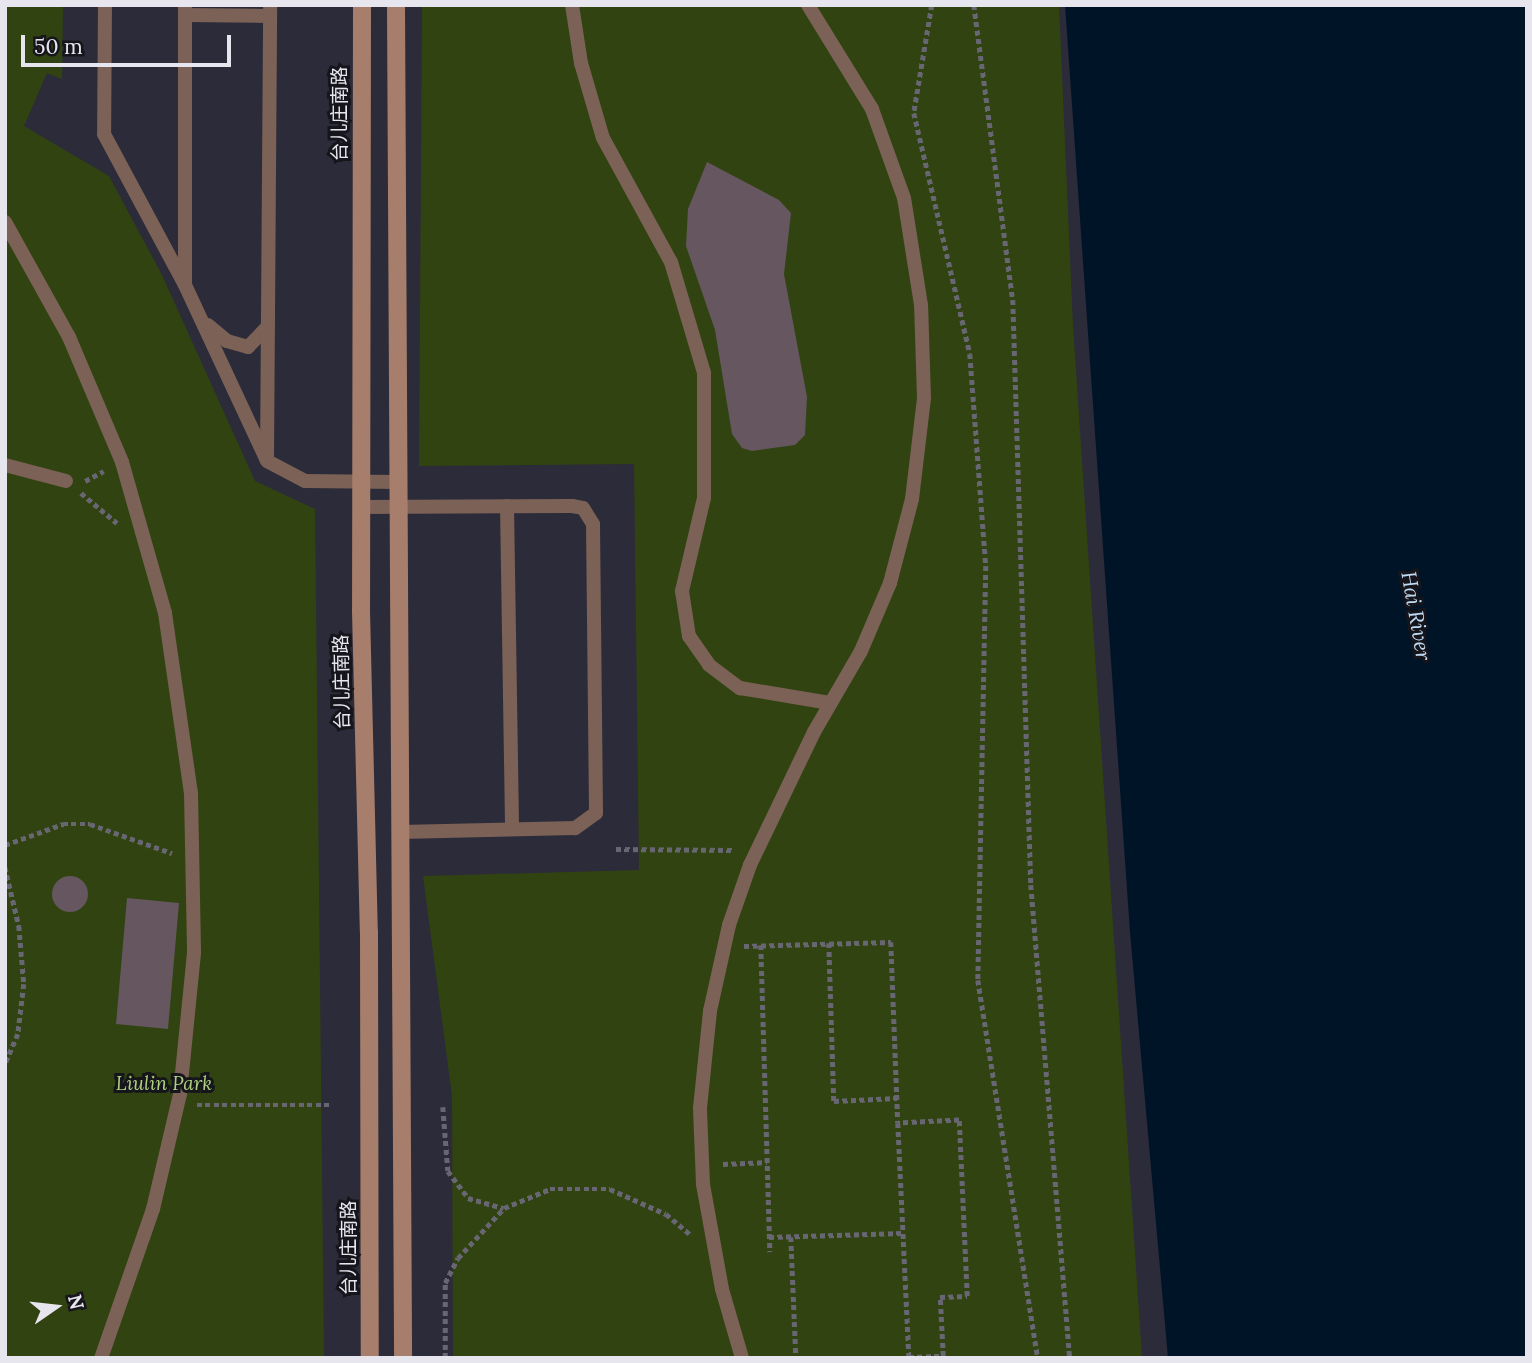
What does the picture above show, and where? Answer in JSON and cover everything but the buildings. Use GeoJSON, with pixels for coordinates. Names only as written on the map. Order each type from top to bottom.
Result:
{"type":"FeatureCollection","features":[{"type":"Feature","properties":{"kind":"main road","name":"台儿庄南路"},"geometry":{"type":"LineString","coordinates":[[362,5],[362,507],[370,1358]]}},
{"type":"Feature","properties":{"kind":"main road"},"geometry":{"type":"LineString","coordinates":[[396,5],[396,506],[403,1358]]}},
{"type":"Feature","properties":{"kind":"lane"},"geometry":{"type":"LineString","coordinates":[[105,5],[104,134],[185,285],[267,461],[292,479],[396,482]]}},
{"type":"Feature","properties":{"kind":"lane"},"geometry":{"type":"LineString","coordinates":[[572,5],[580,63],[603,138],[671,262],[704,373],[704,498],[682,591],[689,636],[709,665],[740,688],[830,703]]}},
{"type":"Feature","properties":{"kind":"lane"},"geometry":{"type":"LineString","coordinates":[[741,1358],[715,1258],[702,1164],[705,1042],[724,946],[757,850],[830,703],[878,616],[902,541],[922,416],[924,338],[913,235],[894,164],[866,100],[808,5]]}},
{"type":"Feature","properties":{"kind":"lane"},"geometry":{"type":"LineString","coordinates":[[185,285],[185,10],[270,11],[267,461]]}},
{"type":"Feature","properties":{"kind":"lane"},"geometry":{"type":"LineString","coordinates":[[5,222],[69,337],[118,450],[164,612],[190,781],[195,863],[192,994],[178,1105],[153,1209],[101,1358]]}},
{"type":"Feature","properties":{"kind":"lane"},"geometry":{"type":"LineString","coordinates":[[199,317],[239,347],[259,340],[268,326]]}},
{"type":"Feature","properties":{"kind":"lane"},"geometry":{"type":"LineString","coordinates":[[5,465],[66,481]]}},
{"type":"Feature","properties":{"kind":"lane"},"geometry":{"type":"LineString","coordinates":[[507,506],[512,830]]}},
{"type":"Feature","properties":{"kind":"lane"},"geometry":{"type":"LineString","coordinates":[[362,507],[583,508],[593,524],[598,773],[596,813],[588,823],[575,828],[400,832]]}},
{"type":"Feature","properties":{"kind":"path"},"geometry":{"type":"LineString","coordinates":[[932,5],[914,113],[970,354],[986,566],[978,980],[1038,1358]]}},
{"type":"Feature","properties":{"kind":"path"},"geometry":{"type":"LineString","coordinates":[[974,5],[1013,300],[1031,885],[1070,1358]]}},
{"type":"Feature","properties":{"kind":"path"},"geometry":{"type":"LineString","coordinates":[[66,481],[96,478],[118,450]]}},
{"type":"Feature","properties":{"kind":"path"},"geometry":{"type":"LineString","coordinates":[[66,481],[120,526]]}},
{"type":"Feature","properties":{"kind":"path"},"geometry":{"type":"LineString","coordinates":[[5,845],[27,833],[90,824],[195,863]]}},
{"type":"Feature","properties":{"kind":"path"},"geometry":{"type":"LineString","coordinates":[[616,849],[757,850]]}},
{"type":"Feature","properties":{"kind":"path"},"geometry":{"type":"LineString","coordinates":[[5,867],[19,926],[24,984],[18,1034],[5,1065]]}},
{"type":"Feature","properties":{"kind":"path"},"geometry":{"type":"LineString","coordinates":[[724,946],[891,942],[898,1123],[909,1357],[943,1356],[940,1297],[967,1296],[960,1120],[898,1123]]}},
{"type":"Feature","properties":{"kind":"path"},"geometry":{"type":"LineString","coordinates":[[829,943],[834,1101],[897,1098]]}},
{"type":"Feature","properties":{"kind":"path"},"geometry":{"type":"LineString","coordinates":[[761,945],[770,1252]]}},
{"type":"Feature","properties":{"kind":"path"},"geometry":{"type":"LineString","coordinates":[[178,1105],[329,1105]]}},
{"type":"Feature","properties":{"kind":"path"},"geometry":{"type":"LineString","coordinates":[[443,1107],[449,1171],[468,1198],[505,1208]]}},
{"type":"Feature","properties":{"kind":"path"},"geometry":{"type":"LineString","coordinates":[[702,1164],[767,1162]]}},
{"type":"Feature","properties":{"kind":"path"},"geometry":{"type":"LineString","coordinates":[[445,1358],[445,1283],[458,1258],[505,1208],[550,1189],[610,1189],[666,1214],[715,1258]]}},
{"type":"Feature","properties":{"kind":"path"},"geometry":{"type":"LineString","coordinates":[[769,1237],[903,1233]]}},
{"type":"Feature","properties":{"kind":"path"},"geometry":{"type":"LineString","coordinates":[[792,1237],[796,1358]]}},
{"type":"Feature","properties":{"kind":"green space","name":"Liulin Park"},"geometry":{"type":"Polygon","coordinates":[[[5,5],[63,5],[62,79],[47,73],[24,126],[109,176],[162,275],[255,481],[315,509],[324,1358],[5,1358],[5,5]]]}},
{"type":"Feature","properties":{"kind":"green space"},"geometry":{"type":"Polygon","coordinates":[[[422,5],[1059,5],[1073,326],[1142,1358],[453,1358],[452,1096],[423,876],[639,870],[634,464],[419,466],[422,5]]]}},
{"type":"Feature","properties":{"kind":"water","name":"Hai River"},"geometry":{"type":"Polygon","coordinates":[[[1065,5],[1527,5],[1527,1358],[1168,1358],[1130,932],[1065,5]]]}}]}
